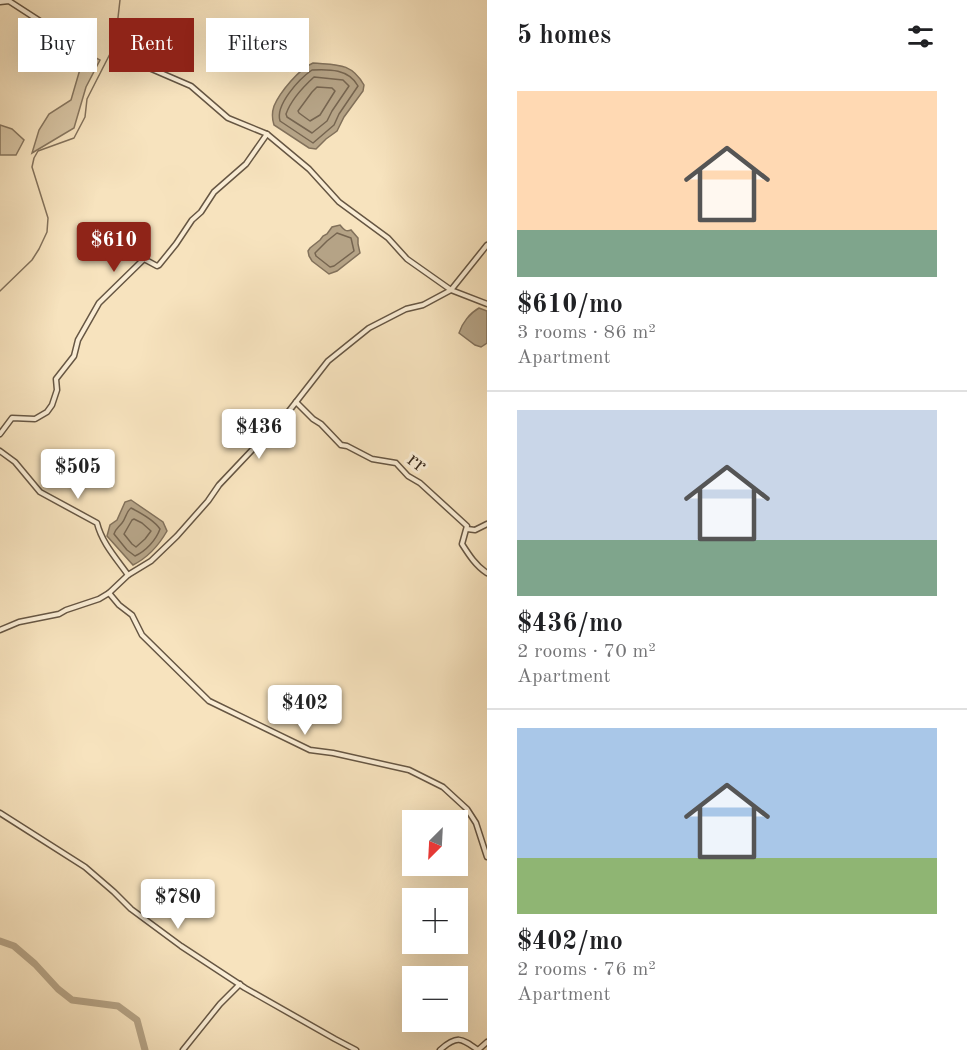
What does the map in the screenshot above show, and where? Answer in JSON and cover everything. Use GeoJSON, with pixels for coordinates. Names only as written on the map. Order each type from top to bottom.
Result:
{"type":"FeatureCollection","features":[{"type":"Feature","properties":{"kind":"street"},"geometry":{"type":"LineString","coordinates":[[0,2],[9,1],[36,18]]}},
{"type":"Feature","properties":{"kind":"street"},"geometry":{"type":"LineString","coordinates":[[159,72],[191,86],[228,118],[267,134],[309,170],[339,202],[388,238],[407,260],[451,290],[487,304]]}},
{"type":"Feature","properties":{"kind":"street"},"geometry":{"type":"LineString","coordinates":[[0,434],[12,418],[35,419],[50,409],[57,390],[56,379],[74,356],[78,340],[99,303],[142,260],[146,259],[159,265],[210,197],[246,164],[267,134]]}},
{"type":"Feature","properties":{"kind":"street"},"geometry":{"type":"LineString","coordinates":[[0,630],[19,622],[59,614],[99,599],[110,593],[128,575],[151,561],[177,536],[219,485],[289,411],[328,361],[358,336],[391,316],[423,305],[451,290],[487,245]]}},
{"type":"Feature","properties":{"kind":"street","name":"rr"},"geometry":{"type":"LineString","coordinates":[[296,402],[341,445],[372,459],[396,463],[408,476],[420,483],[460,518],[467,529]]}},
{"type":"Feature","properties":{"kind":"street"},"geometry":{"type":"LineString","coordinates":[[0,451],[15,462],[40,492],[97,523],[106,544],[128,575]]}},
{"type":"Feature","properties":{"kind":"street"},"geometry":{"type":"LineString","coordinates":[[487,524],[475,530],[467,529],[462,544],[472,559],[487,573]]}},
{"type":"Feature","properties":{"kind":"street"},"geometry":{"type":"LineString","coordinates":[[110,593],[132,615],[142,636],[209,701],[310,750],[409,770],[443,787],[467,809],[476,823],[487,857]]}},
{"type":"Feature","properties":{"kind":"street"},"geometry":{"type":"LineString","coordinates":[[0,813],[85,867],[138,915],[181,946],[240,984],[356,1050]]}},
{"type":"Feature","properties":{"kind":"street"},"geometry":{"type":"LineString","coordinates":[[183,1050],[220,1004],[240,984]]}},
{"type":"Feature","properties":{"kind":"street"},"geometry":{"type":"LineString","coordinates":[[440,1050],[458,1039],[478,1050],[487,1044]]}},
{"type":"Feature","properties":{"kind":"shaded area"},"geometry":{"type":"Polygon","coordinates":[[[79,72],[94,72],[86,87],[74,128],[32,153],[39,130],[49,114],[71,100],[79,72]]]}},
{"type":"Feature","properties":{"kind":"shaded area"},"geometry":{"type":"Polygon","coordinates":[[[0,125],[12,129],[24,140],[16,155],[0,155],[0,125]]]}},
{"type":"Feature","properties":{"kind":"water"},"geometry":{"type":"Polygon","coordinates":[[[313,63],[348,68],[364,85],[363,91],[337,131],[316,149],[309,148],[274,125],[272,115],[274,106],[285,88],[300,72],[309,72],[309,65],[313,63]]]}},
{"type":"Feature","properties":{"kind":"water"},"geometry":{"type":"Polygon","coordinates":[[[340,225],[345,230],[351,230],[358,238],[360,253],[337,271],[329,274],[312,261],[308,251],[332,227],[340,225]]]}},
{"type":"Feature","properties":{"kind":"water"},"geometry":{"type":"Polygon","coordinates":[[[479,308],[487,311],[487,343],[481,347],[459,333],[467,319],[479,308]]]}},
{"type":"Feature","properties":{"kind":"water"},"geometry":{"type":"Polygon","coordinates":[[[131,500],[163,522],[167,531],[152,551],[133,565],[107,536],[110,525],[117,520],[125,502],[131,500]]]}},
{"type":"Feature","properties":{"kind":"waterway"},"geometry":{"type":"LineString","coordinates":[[0,291],[32,260],[47,232],[48,218],[32,167],[34,158],[38,151],[74,138],[85,117],[87,99],[115,44],[120,0]]}},
{"type":"Feature","properties":{"kind":"waterway"},"geometry":{"type":"LineString","coordinates":[[0,941],[14,946],[72,1000],[118,1006],[137,1020],[145,1050]]}}]}
